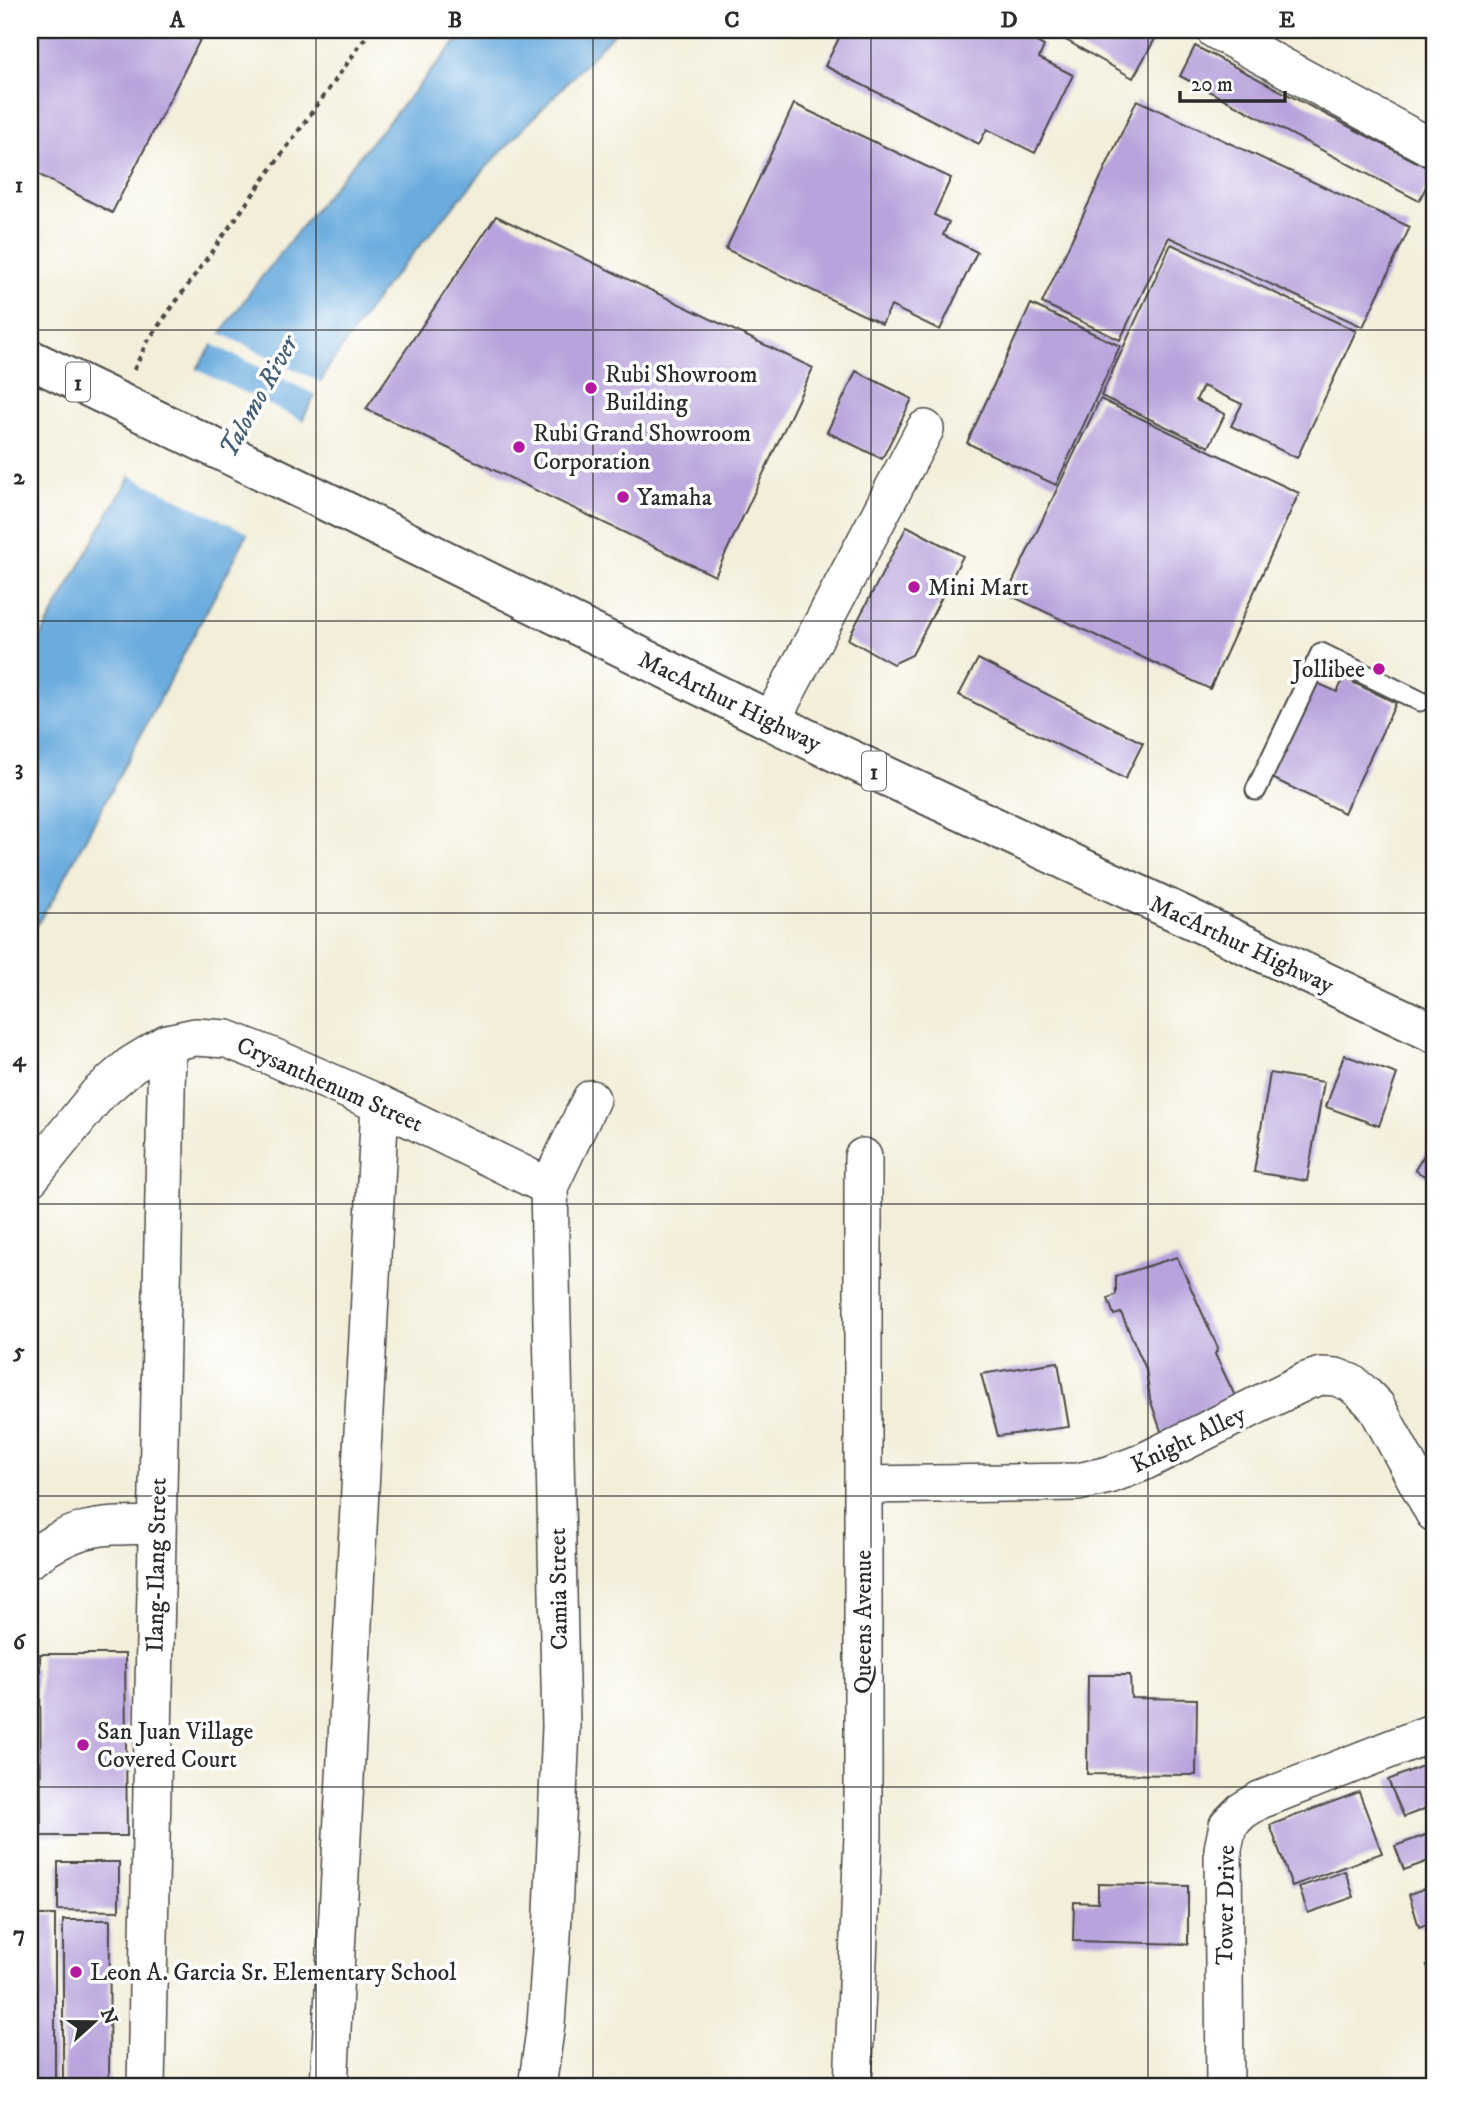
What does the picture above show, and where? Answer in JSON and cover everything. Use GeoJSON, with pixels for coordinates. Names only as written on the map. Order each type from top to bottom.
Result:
{"type":"FeatureCollection","features":[{"type":"Feature","properties":{"kind":"highway","name":"MacArthur Highway"},"geometry":{"type":"LineString","coordinates":[[30,359],[771,721],[1434,1033]]}},
{"type":"Feature","properties":{"kind":"street"},"geometry":{"type":"LineString","coordinates":[[1215,30],[1434,149]]}},
{"type":"Feature","properties":{"kind":"street"},"geometry":{"type":"LineString","coordinates":[[771,721],[925,429]]}},
{"type":"Feature","properties":{"kind":"street","name":"Crysanthenum Street"},"geometry":{"type":"LineString","coordinates":[[30,1178],[98,1094],[131,1065],[167,1043],[195,1037],[227,1039],[380,1104],[549,1187]]}},
{"type":"Feature","properties":{"kind":"street","name":"Ilang-Ilang Street"},"geometry":{"type":"LineString","coordinates":[[146,2087],[167,1043]]}},
{"type":"Feature","properties":{"kind":"street","name":"Camia Street"},"geometry":{"type":"LineString","coordinates":[[537,2087],[546,2024],[552,1936],[561,1727],[549,1187],[591,1099]]}},
{"type":"Feature","properties":{"kind":"street"},"geometry":{"type":"LineString","coordinates":[[328,2087],[380,1104]]}},
{"type":"Feature","properties":{"kind":"street","name":"Queens Avenue"},"geometry":{"type":"LineString","coordinates":[[853,2087],[863,1835],[863,1157]]}},
{"type":"Feature","properties":{"kind":"street","name":"Knight Alley"},"geometry":{"type":"LineString","coordinates":[[863,1485],[1078,1482],[1109,1475],[1141,1463],[1321,1376],[1336,1377],[1351,1383],[1376,1406],[1434,1513]]}},
{"type":"Feature","properties":{"kind":"street"},"geometry":{"type":"LineString","coordinates":[[30,1559],[65,1535],[98,1526],[156,1525]]}},
{"type":"Feature","properties":{"kind":"street","name":"Tower Drive"},"geometry":{"type":"LineString","coordinates":[[1225,2087],[1223,1849],[1228,1825],[1242,1811],[1260,1800],[1434,1732]]}},
{"type":"Feature","properties":{"kind":"lane"},"geometry":{"type":"LineString","coordinates":[[1256,790],[1321,653],[1420,701]]}},
{"type":"Feature","properties":{"kind":"path"},"geometry":{"type":"LineString","coordinates":[[122,404],[147,342],[372,30]]}},
{"type":"Feature","properties":{"kind":"water","name":"Talomo River"},"geometry":{"type":"Polygon","coordinates":[[[466,30],[617,30],[485,169],[387,284],[329,366],[238,552],[55,896],[30,936],[30,656],[112,507],[203,359],[253,288],[329,192],[466,30]]]}},
{"type":"Feature","properties":{"kind":"pier"},"geometry":{"type":"Polygon","coordinates":[[[218,332],[324,384],[318,396],[210,343],[218,332]]]}},
{"type":"Feature","properties":{"kind":"pier"},"geometry":{"type":"Polygon","coordinates":[[[193,368],[305,422],[250,534],[128,475],[193,368]]]}},
{"type":"Feature","properties":{"kind":"building"},"geometry":{"type":"Polygon","coordinates":[[[30,30],[205,30],[112,213],[30,170],[30,30]]]}},
{"type":"Feature","properties":{"kind":"building"},"geometry":{"type":"Polygon","coordinates":[[[843,30],[1033,30],[1029,38],[1044,46],[1039,58],[1073,75],[1035,153],[987,129],[979,144],[825,66],[843,30]]]}},
{"type":"Feature","properties":{"kind":"building"},"geometry":{"type":"Polygon","coordinates":[[[1048,30],[1160,30],[1133,78],[1048,30]]]}},
{"type":"Feature","properties":{"kind":"building"},"geometry":{"type":"Polygon","coordinates":[[[1195,46],[1434,171],[1419,201],[1180,76],[1195,46]]]}},
{"type":"Feature","properties":{"kind":"building"},"geometry":{"type":"Polygon","coordinates":[[[1137,100],[1410,227],[1363,327],[1169,237],[1120,340],[1042,303],[1137,100]]]}},
{"type":"Feature","properties":{"kind":"building"},"geometry":{"type":"Polygon","coordinates":[[[794,104],[951,178],[934,215],[949,222],[943,235],[977,252],[940,330],[891,306],[882,324],[726,249],[794,104]]]}},
{"type":"Feature","properties":{"kind":"building","name":"Rubi Showroom Building"},"geometry":{"type":"Polygon","coordinates":[[[496,216],[813,368],[715,576],[366,409],[496,216]]]}},
{"type":"Feature","properties":{"kind":"building"},"geometry":{"type":"Polygon","coordinates":[[[1171,244],[1356,331],[1297,458],[1231,426],[1242,404],[1203,386],[1196,400],[1225,414],[1209,447],[1101,396],[1171,244]]]}},
{"type":"Feature","properties":{"kind":"building"},"geometry":{"type":"Polygon","coordinates":[[[1031,304],[1120,346],[1056,485],[967,443],[1031,304]]]}},
{"type":"Feature","properties":{"kind":"building"},"geometry":{"type":"Polygon","coordinates":[[[856,371],[912,399],[882,459],[827,432],[856,371]]]}},
{"type":"Feature","properties":{"kind":"building"},"geometry":{"type":"Polygon","coordinates":[[[1100,399],[1299,493],[1210,689],[1007,594],[1100,399]]]}},
{"type":"Feature","properties":{"kind":"building"},"geometry":{"type":"Polygon","coordinates":[[[907,526],[963,556],[912,655],[893,664],[848,639],[907,526]]]}},
{"type":"Feature","properties":{"kind":"building"},"geometry":{"type":"Polygon","coordinates":[[[978,659],[1143,743],[1125,779],[959,695],[978,659]]]}},
{"type":"Feature","properties":{"kind":"building"},"geometry":{"type":"Polygon","coordinates":[[[1344,678],[1396,703],[1344,813],[1268,776],[1313,681],[1337,692],[1344,678]]]}},
{"type":"Feature","properties":{"kind":"building"},"geometry":{"type":"Polygon","coordinates":[[[1344,1055],[1397,1074],[1379,1126],[1326,1107],[1344,1055]]]}},
{"type":"Feature","properties":{"kind":"building"},"geometry":{"type":"Polygon","coordinates":[[[1270,1073],[1324,1082],[1307,1181],[1254,1172],[1270,1073]]]}},
{"type":"Feature","properties":{"kind":"building"},"geometry":{"type":"Polygon","coordinates":[[[1434,1139],[1434,1182],[1415,1170],[1434,1139]]]}},
{"type":"Feature","properties":{"kind":"building"},"geometry":{"type":"Polygon","coordinates":[[[1177,1257],[1218,1348],[1215,1354],[1236,1398],[1162,1434],[1150,1399],[1146,1369],[1121,1313],[1114,1315],[1108,1299],[1116,1294],[1116,1276],[1177,1257]]]}},
{"type":"Feature","properties":{"kind":"building"},"geometry":{"type":"Polygon","coordinates":[[[1058,1362],[1069,1427],[998,1436],[981,1374],[1058,1362]]]}},
{"type":"Feature","properties":{"kind":"building","name":"San Juan Village Covered Court"},"geometry":{"type":"Polygon","coordinates":[[[40,1654],[125,1654],[127,1836],[41,1836],[40,1654]]]}},
{"type":"Feature","properties":{"kind":"building"},"geometry":{"type":"Polygon","coordinates":[[[30,1669],[36,1669],[35,1870],[30,1870],[30,1669]]]}},
{"type":"Feature","properties":{"kind":"building"},"geometry":{"type":"Polygon","coordinates":[[[1088,1675],[1130,1675],[1131,1698],[1197,1699],[1196,1775],[1087,1774],[1088,1675]]]}},
{"type":"Feature","properties":{"kind":"building"},"geometry":{"type":"Polygon","coordinates":[[[1434,1761],[1434,1805],[1404,1817],[1388,1780],[1434,1761]]]}},
{"type":"Feature","properties":{"kind":"building"},"geometry":{"type":"Polygon","coordinates":[[[1359,1792],[1382,1853],[1292,1886],[1270,1825],[1359,1792]]]}},
{"type":"Feature","properties":{"kind":"building"},"geometry":{"type":"Polygon","coordinates":[[[1434,1832],[1434,1859],[1404,1870],[1395,1846],[1434,1832]]]}},
{"type":"Feature","properties":{"kind":"building"},"geometry":{"type":"Polygon","coordinates":[[[58,1862],[119,1862],[119,1911],[58,1910],[58,1862]]]}},
{"type":"Feature","properties":{"kind":"building"},"geometry":{"type":"Polygon","coordinates":[[[1345,1871],[1354,1897],[1308,1913],[1299,1887],[1345,1871]]]}},
{"type":"Feature","properties":{"kind":"building"},"geometry":{"type":"Polygon","coordinates":[[[1098,1884],[1188,1886],[1188,1944],[1073,1941],[1074,1902],[1098,1903],[1098,1884]]]}},
{"type":"Feature","properties":{"kind":"building"},"geometry":{"type":"Polygon","coordinates":[[[1434,1885],[1434,1922],[1419,1927],[1409,1894],[1434,1885]]]}},
{"type":"Feature","properties":{"kind":"building"},"geometry":{"type":"Polygon","coordinates":[[[30,1915],[55,1915],[55,2087],[30,2087],[30,1915]]]}},
{"type":"Feature","properties":{"kind":"building"},"geometry":{"type":"Polygon","coordinates":[[[63,1920],[110,1920],[109,2087],[63,2087],[63,1920]]]}},
{"type":"Feature","properties":{"kind":"building"},"geometry":{"type":"Polygon","coordinates":[[[1434,1962],[1434,1981],[1427,1965],[1434,1962]]]}},
{"type":"Feature","properties":{"kind":"place","name":"Rubi Showroom Building"},"geometry":{"type":"Point","coordinates":[591,388]}},
{"type":"Feature","properties":{"kind":"place","name":"Rubi Grand Showroom Corporation"},"geometry":{"type":"Point","coordinates":[519,447]}},
{"type":"Feature","properties":{"kind":"place","name":"Yamaha"},"geometry":{"type":"Point","coordinates":[623,497]}},
{"type":"Feature","properties":{"kind":"place","name":"Mini Mart"},"geometry":{"type":"Point","coordinates":[914,587]}},
{"type":"Feature","properties":{"kind":"place","name":"Jollibee"},"geometry":{"type":"Point","coordinates":[1379,669]}},
{"type":"Feature","properties":{"kind":"place","name":"San Juan Village Covered Court"},"geometry":{"type":"Point","coordinates":[83,1745]}},
{"type":"Feature","properties":{"kind":"place","name":"Leon A. Garcia Sr. Elementary School"},"geometry":{"type":"Point","coordinates":[76,1972]}}]}
